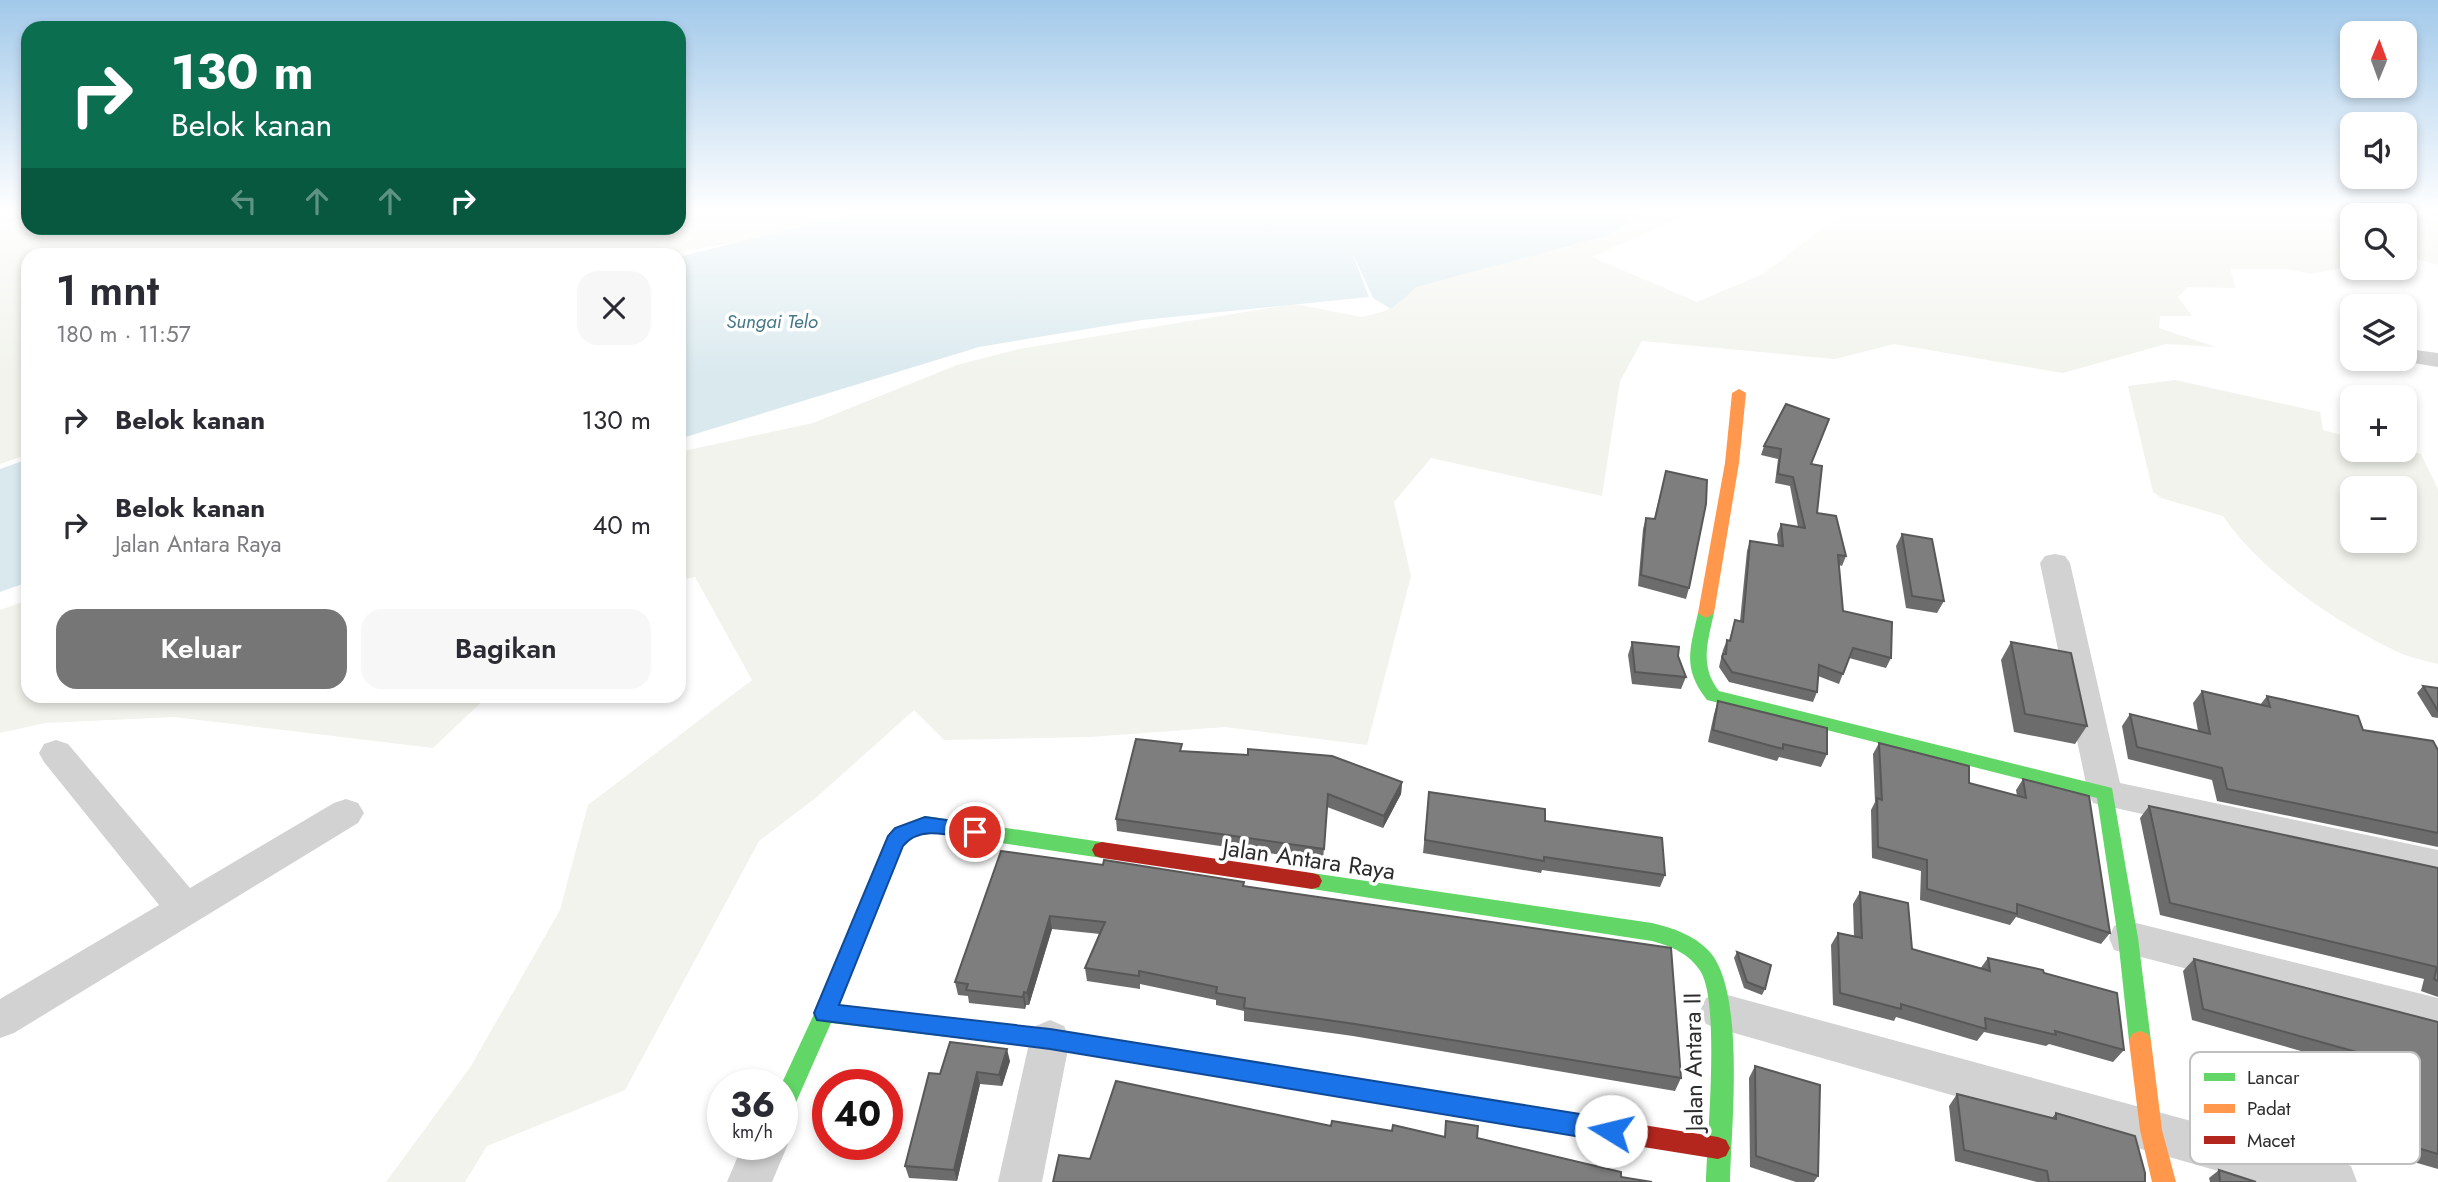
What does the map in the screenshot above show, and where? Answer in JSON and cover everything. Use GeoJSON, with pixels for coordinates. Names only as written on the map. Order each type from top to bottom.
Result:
{"type":"FeatureCollection","features":[{"type":"Feature","properties":{"kind":"street"},"geometry":{"type":"LineString","coordinates":[[1739,393],[1732,463],[1696,668],[1706,690],[1713,696],[2105,793],[2438,865]]}},
{"type":"Feature","properties":{"kind":"street"},"geometry":{"type":"LineString","coordinates":[[2055,563],[2105,793],[2128,938],[2151,1130],[2164,1182]]}},
{"type":"Feature","properties":{"kind":"street"},"geometry":{"type":"LineString","coordinates":[[56,753],[184,908]]}},
{"type":"Feature","properties":{"kind":"street"},"geometry":{"type":"LineString","coordinates":[[0,1020],[346,813]]}},
{"type":"Feature","properties":{"kind":"street","name":"Jalan Antara Raya"},"geometry":{"type":"LineString","coordinates":[[825,1013],[895,842],[902,833],[925,824],[1652,932],[1681,939],[1693,948]]}},
{"type":"Feature","properties":{"kind":"street"},"geometry":{"type":"LineString","coordinates":[[2128,938],[2438,1016]]}},
{"type":"Feature","properties":{"kind":"street","name":"Jalan Antara II"},"geometry":{"type":"LineString","coordinates":[[1693,948],[1713,973],[1720,1011],[1718,1182]]}},
{"type":"Feature","properties":{"kind":"street"},"geometry":{"type":"LineString","coordinates":[[1720,1011],[2190,1141]]}},
{"type":"Feature","properties":{"kind":"street"},"geometry":{"type":"LineString","coordinates":[[798,1073],[825,1013],[1050,1039],[1717,1148]]}},
{"type":"Feature","properties":{"kind":"street"},"geometry":{"type":"LineString","coordinates":[[1020,1182],[1050,1039]]}},
{"type":"Feature","properties":{"kind":"street"},"geometry":{"type":"LineString","coordinates":[[749,1182],[759,1160]]}},
{"type":"Feature","properties":{"kind":"street"},"geometry":{"type":"LineString","coordinates":[[2271,1164],[2335,1182]]}},
{"type":"Feature","properties":{"kind":"shaded area"},"geometry":{"type":"Polygon","coordinates":[[[0,267],[21,267],[21,456],[0,464],[0,267]]]}},
{"type":"Feature","properties":{"kind":"shaded area"},"geometry":{"type":"Polygon","coordinates":[[[1490,267],[1616,267],[1697,302],[1763,274],[1772,267],[2340,267],[2311,274],[2286,269],[2230,269],[2236,288],[2188,287],[2178,297],[2192,316],[2160,316],[2159,328],[2216,347],[2166,344],[2063,373],[1894,344],[1835,359],[1642,341],[1620,381],[1602,496],[1431,458],[1394,502],[1411,576],[1367,745],[1225,727],[1090,737],[944,740],[914,710],[818,796],[759,841],[625,1090],[487,1146],[465,1182],[386,1182],[471,1066],[560,910],[588,805],[752,680],[695,577],[686,579],[686,450],[813,423],[957,365],[1019,349],[1294,304],[1362,317],[1385,311],[1417,287],[1490,267]]]}},
{"type":"Feature","properties":{"kind":"shaded area"},"geometry":{"type":"Polygon","coordinates":[[[2175,380],[2320,412],[2323,430],[2340,435],[2340,462],[2417,462],[2417,453],[2421,454],[2438,489],[2438,664],[2397,652],[2323,609],[2256,556],[2223,516],[2161,498],[2153,492],[2128,386],[2175,380]]]}},
{"type":"Feature","properties":{"kind":"shaded area"},"geometry":{"type":"Polygon","coordinates":[[[21,602],[21,703],[481,703],[433,748],[174,717],[45,723],[0,733],[0,610],[21,602]]]}},
{"type":"Feature","properties":{"kind":"water","name":"Sungai Telo"},"geometry":{"type":"Polygon","coordinates":[[[686,267],[1358,267],[1369,297],[1142,320],[979,347],[686,437],[686,267]]]}},
{"type":"Feature","properties":{"kind":"water","name":"Sungai Telo"},"geometry":{"type":"Polygon","coordinates":[[[1359,267],[1491,267],[1417,287],[1391,309],[1373,298],[1359,267]]]}},
{"type":"Feature","properties":{"kind":"water"},"geometry":{"type":"Polygon","coordinates":[[[21,462],[21,584],[0,592],[0,469],[21,462]]]}},
{"type":"Feature","properties":{"kind":"building"},"geometry":{"type":"Polygon","coordinates":[[[1786,404],[1829,419],[1811,464],[1822,466],[1817,513],[1836,516],[1846,556],[1838,555],[1843,611],[1892,622],[1891,658],[1853,648],[1843,674],[1819,665],[1817,692],[1732,672],[1722,657],[1726,654],[1727,640],[1730,641],[1735,620],[1743,622],[1750,541],[1783,546],[1781,524],[1805,528],[1793,477],[1778,474],[1781,449],[1764,446],[1786,404]]]}},
{"type":"Feature","properties":{"kind":"building"},"geometry":{"type":"Polygon","coordinates":[[[1666,471],[1707,480],[1706,504],[1689,588],[1641,575],[1646,518],[1655,519],[1666,471]]]}},
{"type":"Feature","properties":{"kind":"building"},"geometry":{"type":"Polygon","coordinates":[[[1902,534],[1932,539],[1944,601],[1912,596],[1902,534]]]}},
{"type":"Feature","properties":{"kind":"building"},"geometry":{"type":"Polygon","coordinates":[[[1632,642],[1679,647],[1678,656],[1686,677],[1635,672],[1632,642]]]}},
{"type":"Feature","properties":{"kind":"building"},"geometry":{"type":"Polygon","coordinates":[[[2011,642],[2071,653],[2087,726],[2025,714],[2011,642]]]}},
{"type":"Feature","properties":{"kind":"building"},"geometry":{"type":"Polygon","coordinates":[[[2423,686],[2438,688],[2438,711],[2423,686]]]}},
{"type":"Feature","properties":{"kind":"building"},"geometry":{"type":"Polygon","coordinates":[[[2202,691],[2270,707],[2267,696],[2358,716],[2363,730],[2433,741],[2438,750],[2438,833],[2227,789],[2222,768],[2137,747],[2130,714],[2210,734],[2202,691]]]}},
{"type":"Feature","properties":{"kind":"building"},"geometry":{"type":"Polygon","coordinates":[[[1718,701],[1827,728],[1827,754],[1783,744],[1783,749],[1713,730],[1718,701]]]}},
{"type":"Feature","properties":{"kind":"building"},"geometry":{"type":"Polygon","coordinates":[[[1136,739],[1182,744],[1180,751],[1248,755],[1248,749],[1332,756],[1402,782],[1384,816],[1328,794],[1324,849],[1116,819],[1136,739]]]}},
{"type":"Feature","properties":{"kind":"building"},"geometry":{"type":"Polygon","coordinates":[[[1879,743],[1969,766],[1969,783],[2026,798],[2023,779],[2089,796],[2110,933],[2017,904],[2017,914],[1927,889],[1927,860],[1878,847],[1877,798],[1882,800],[1879,743]]]}},
{"type":"Feature","properties":{"kind":"building"},"geometry":{"type":"Polygon","coordinates":[[[1429,792],[1545,809],[1545,821],[1662,838],[1665,875],[1544,857],[1544,861],[1425,840],[1429,792]]]}},
{"type":"Feature","properties":{"kind":"building"},"geometry":{"type":"Polygon","coordinates":[[[2149,806],[2438,868],[2438,981],[2434,979],[2437,967],[2170,903],[2149,806]]]}},
{"type":"Feature","properties":{"kind":"building"},"geometry":{"type":"Polygon","coordinates":[[[1001,851],[1103,865],[1104,860],[1244,882],[1243,886],[1671,948],[1681,1078],[1244,1008],[1245,998],[1216,993],[1217,987],[1139,971],[1139,976],[1085,968],[1105,922],[1050,916],[1027,993],[1024,992],[1023,997],[966,990],[968,984],[955,982],[1001,851]]]}},
{"type":"Feature","properties":{"kind":"building"},"geometry":{"type":"Polygon","coordinates":[[[1860,892],[1908,903],[1912,949],[1990,971],[1988,958],[2043,970],[2044,973],[2117,993],[2124,1050],[2055,1031],[2056,1035],[1985,1018],[1986,1029],[1901,1004],[1901,1009],[1840,993],[1838,933],[1862,938],[1860,892]]]}},
{"type":"Feature","properties":{"kind":"building"},"geometry":{"type":"Polygon","coordinates":[[[1737,952],[1771,965],[1765,989],[1747,982],[1737,952]]]}},
{"type":"Feature","properties":{"kind":"building"},"geometry":{"type":"Polygon","coordinates":[[[2194,959],[2438,1022],[2438,1154],[2420,1149],[2420,1052],[2356,1052],[2203,1009],[2194,959]]]}},
{"type":"Feature","properties":{"kind":"building"},"geometry":{"type":"Polygon","coordinates":[[[950,1042],[1007,1049],[999,1075],[977,1072],[954,1170],[905,1166],[929,1073],[940,1074],[950,1042]]]}},
{"type":"Feature","properties":{"kind":"building"},"geometry":{"type":"Polygon","coordinates":[[[1755,1066],[1820,1085],[1818,1176],[1756,1156],[1755,1066]]]}},
{"type":"Feature","properties":{"kind":"building"},"geometry":{"type":"Polygon","coordinates":[[[1116,1081],[1331,1126],[1332,1121],[1392,1131],[1393,1125],[1445,1137],[1446,1121],[1478,1126],[1477,1138],[1621,1172],[1621,1177],[1652,1182],[1053,1182],[1059,1155],[1090,1159],[1116,1081]]]}},
{"type":"Feature","properties":{"kind":"building"},"geometry":{"type":"Polygon","coordinates":[[[1957,1094],[2056,1119],[2056,1113],[2135,1136],[2145,1182],[2049,1182],[2047,1171],[1964,1150],[1957,1094]]]}},
{"type":"Feature","properties":{"kind":"building"},"geometry":{"type":"Polygon","coordinates":[[[2219,1170],[2256,1182],[2220,1182],[2219,1170]]]}},
{"type":"Feature","properties":{"kind":"traffic: fast"},"geometry":{"type":"LineString","coordinates":[[1706,613],[1698,666],[1700,676],[1713,696],[2105,793],[2128,938],[2140,1041]]}},
{"type":"Feature","properties":{"kind":"traffic: fast"},"geometry":{"type":"LineString","coordinates":[[798,1073],[895,842],[902,833],[925,824],[1102,850]]}},
{"type":"Feature","properties":{"kind":"traffic: fast"},"geometry":{"type":"LineString","coordinates":[[1312,881],[1652,932],[1671,937],[1694,950],[1712,972],[1720,1012],[1718,1182]]}},
{"type":"Feature","properties":{"kind":"traffic: fast"},"geometry":{"type":"LineString","coordinates":[[825,1013],[1050,1039],[1556,1122]]}},
{"type":"Feature","properties":{"kind":"traffic: slow"},"geometry":{"type":"LineString","coordinates":[[1706,613],[1732,463],[1739,393]]}},
{"type":"Feature","properties":{"kind":"traffic: slow"},"geometry":{"type":"LineString","coordinates":[[2140,1041],[2151,1130],[2164,1182]]}},
{"type":"Feature","properties":{"kind":"traffic: jam"},"geometry":{"type":"LineString","coordinates":[[1102,850],[1312,881]]}},
{"type":"Feature","properties":{"kind":"traffic: jam"},"geometry":{"type":"LineString","coordinates":[[1556,1122],[1718,1148]]}},
{"type":"Feature","properties":{"kind":"route"},"geometry":{"type":"LineString","coordinates":[[975,832],[925,824],[902,833],[895,842],[825,1013],[1050,1039],[1611,1131]]}}]}
